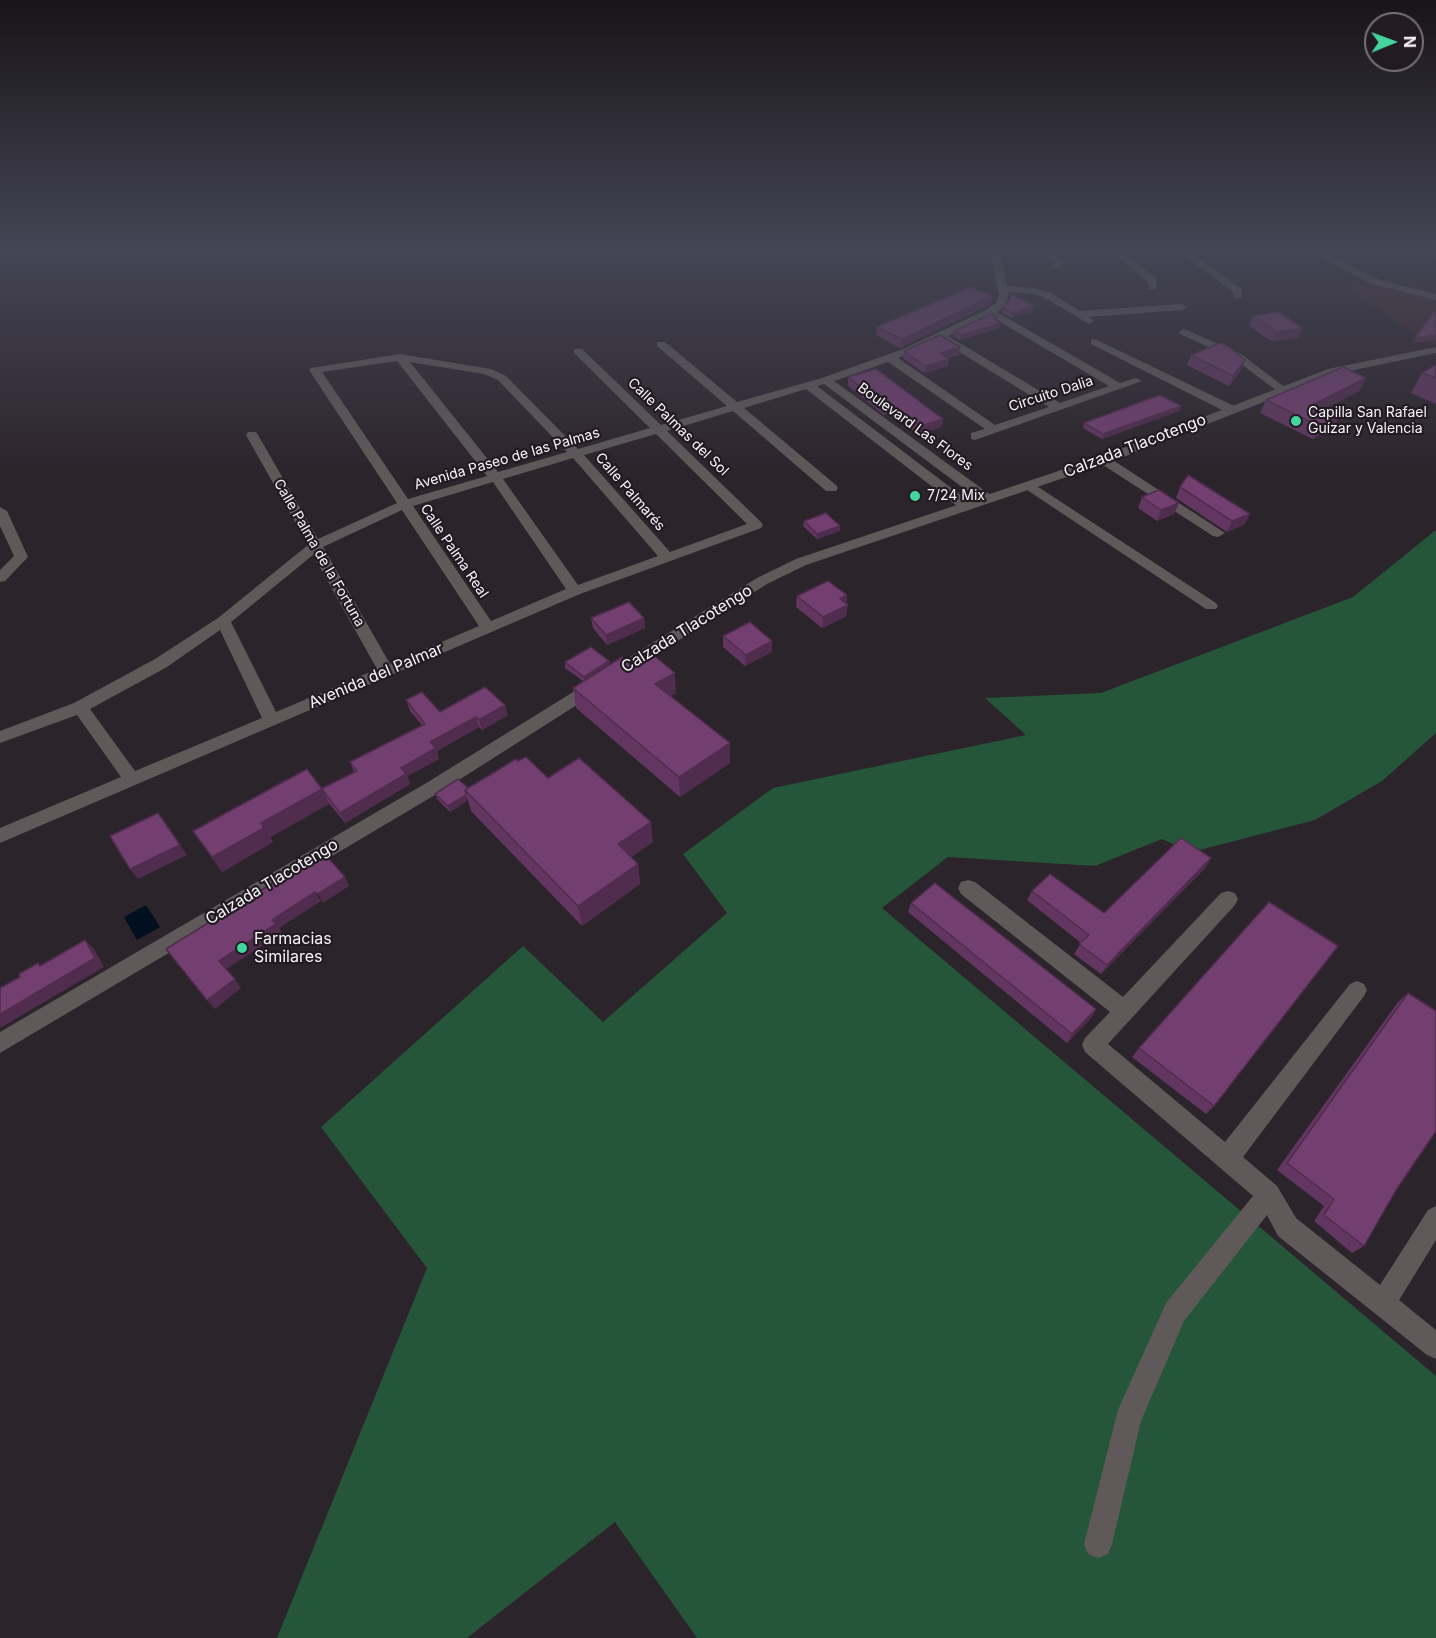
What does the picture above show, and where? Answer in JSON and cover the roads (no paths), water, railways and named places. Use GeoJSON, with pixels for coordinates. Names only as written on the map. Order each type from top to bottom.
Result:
{"type":"FeatureCollection","features":[{"type":"Feature","properties":{"kind":"street","name":"Avenida Paseo de las Palmas"},"geometry":{"type":"LineString","coordinates":[[0,737],[80,707],[161,663],[223,621],[315,546],[405,504],[809,386],[889,357],[960,325]]}},
{"type":"Feature","properties":{"kind":"street","name":"Circuito Dalia"},"geometry":{"type":"LineString","coordinates":[[1013,325],[1119,387]]}},
{"type":"Feature","properties":{"kind":"street"},"geometry":{"type":"LineString","coordinates":[[1184,332],[1237,356],[1281,389]]}},
{"type":"Feature","properties":{"kind":"street"},"geometry":{"type":"LineString","coordinates":[[939,335],[1058,407]]}},
{"type":"Feature","properties":{"kind":"street"},"geometry":{"type":"LineString","coordinates":[[1095,342],[1232,410]]}},
{"type":"Feature","properties":{"kind":"street"},"geometry":{"type":"LineString","coordinates":[[661,344],[831,488]]}},
{"type":"Feature","properties":{"kind":"street","name":"Calzada Tlacotengo"},"geometry":{"type":"LineString","coordinates":[[0,1043],[491,752],[762,581],[801,562],[1104,460],[1281,389],[1350,367],[1436,350]]}},
{"type":"Feature","properties":{"kind":"street","name":"Calle Palmas del Sol"},"geometry":{"type":"LineString","coordinates":[[578,351],[756,525]]}},
{"type":"Feature","properties":{"kind":"street"},"geometry":{"type":"LineString","coordinates":[[400,357],[496,478],[574,591]]}},
{"type":"Feature","properties":{"kind":"street","name":"Calle Palmarés"},"geometry":{"type":"LineString","coordinates":[[315,370],[400,357],[487,371],[502,378],[577,454],[667,557]]}},
{"type":"Feature","properties":{"kind":"street","name":"Circuito Dalia"},"geometry":{"type":"LineString","coordinates":[[889,357],[993,429]]}},
{"type":"Feature","properties":{"kind":"street","name":"Calle Palma Real"},"geometry":{"type":"LineString","coordinates":[[315,370],[488,628]]}},
{"type":"Feature","properties":{"kind":"street","name":"Boulevard Las Flores"},"geometry":{"type":"LineString","coordinates":[[826,380],[987,499]]}},
{"type":"Feature","properties":{"kind":"street","name":"Circuito Dalia"},"geometry":{"type":"LineString","coordinates":[[975,436],[1136,381]]}},
{"type":"Feature","properties":{"kind":"street","name":"Boulevard Las Flores"},"geometry":{"type":"LineString","coordinates":[[809,386],[966,506]]}},
{"type":"Feature","properties":{"kind":"street","name":"Calle Palma de la Fortuna"},"geometry":{"type":"LineString","coordinates":[[252,435],[387,672]]}},
{"type":"Feature","properties":{"kind":"street"},"geometry":{"type":"LineString","coordinates":[[1104,460],[1218,532]]}},
{"type":"Feature","properties":{"kind":"street"},"geometry":{"type":"LineString","coordinates":[[1029,485],[1211,606]]}},
{"type":"Feature","properties":{"kind":"street"},"geometry":{"type":"LineString","coordinates":[[0,511],[6,539],[21,557],[0,578]]}},
{"type":"Feature","properties":{"kind":"street","name":"Avenida del Palmar"},"geometry":{"type":"LineString","coordinates":[[0,836],[574,591],[756,525]]}},
{"type":"Feature","properties":{"kind":"street"},"geometry":{"type":"LineString","coordinates":[[223,621],[272,721]]}},
{"type":"Feature","properties":{"kind":"street"},"geometry":{"type":"LineString","coordinates":[[80,707],[132,780]]}},
{"type":"Feature","properties":{"kind":"street"},"geometry":{"type":"LineString","coordinates":[[968,888],[1125,1011]]}},
{"type":"Feature","properties":{"kind":"street"},"geometry":{"type":"LineString","coordinates":[[1228,899],[1093,1045],[1269,1194],[1287,1227],[1436,1346]]}},
{"type":"Feature","properties":{"kind":"street"},"geometry":{"type":"LineString","coordinates":[[1228,1157],[1357,990]]}},
{"type":"Feature","properties":{"kind":"street"},"geometry":{"type":"LineString","coordinates":[[1098,1544],[1128,1420],[1175,1312],[1269,1194]]}},
{"type":"Feature","properties":{"kind":"street"},"geometry":{"type":"LineString","coordinates":[[1383,1303],[1436,1218]]}},
{"type":"Feature","properties":{"kind":"water"},"geometry":{"type":"Polygon","coordinates":[[[146,905],[160,927],[137,940],[124,917],[146,905]]]}},
{"type":"Feature","properties":{"kind":"place","name":"Capilla San Rafael Guízar y Valencia"},"geometry":{"type":"Point","coordinates":[1296,421]}},
{"type":"Feature","properties":{"kind":"place","name":"7/24 Mix"},"geometry":{"type":"Point","coordinates":[915,496]}},
{"type":"Feature","properties":{"kind":"place","name":"Farmacias Similares"},"geometry":{"type":"Point","coordinates":[242,948]}}]}
